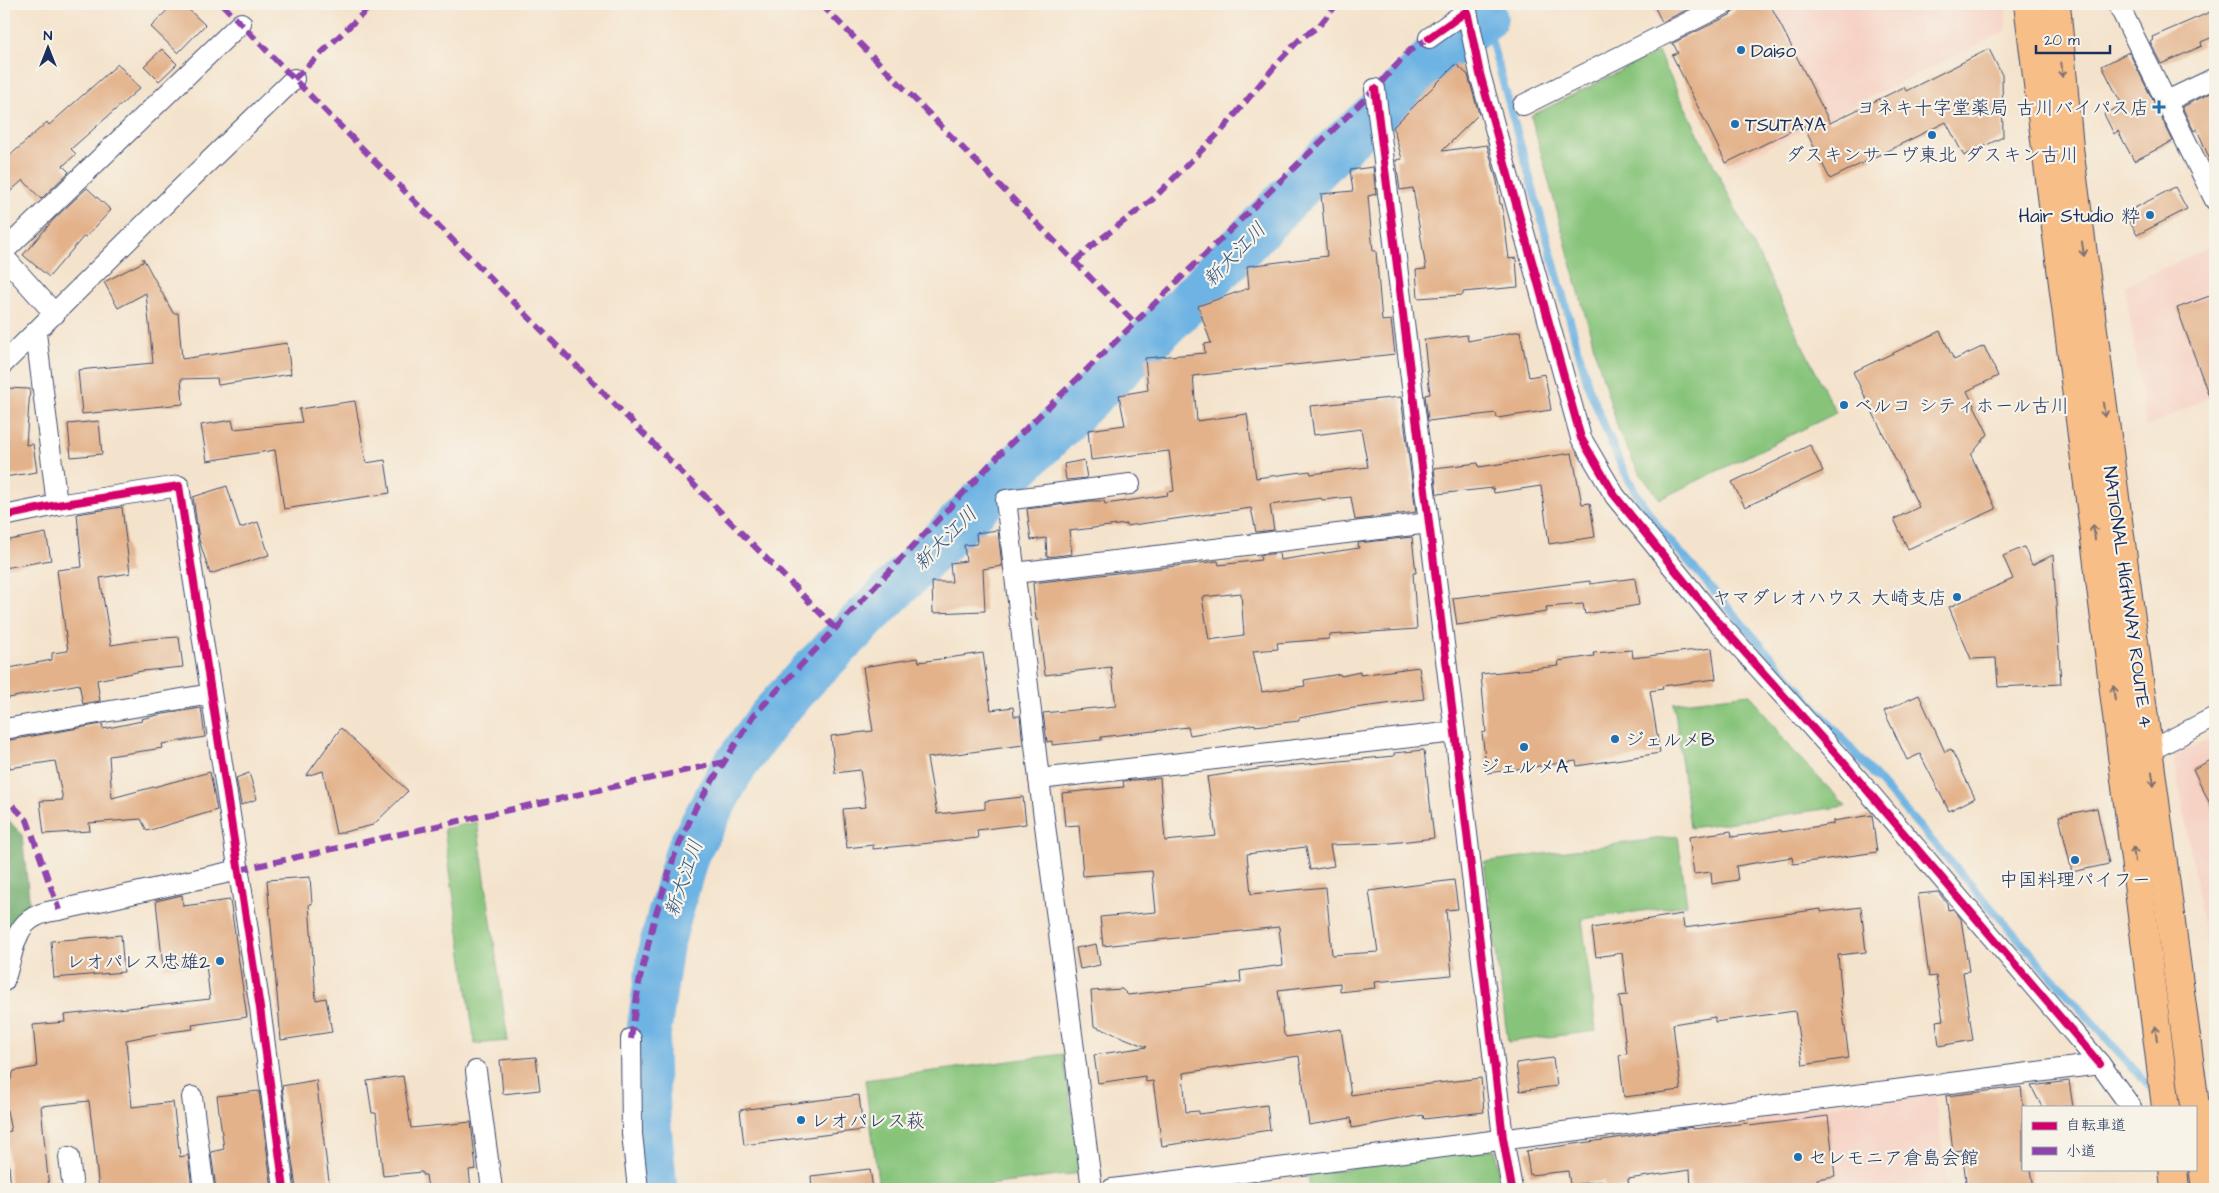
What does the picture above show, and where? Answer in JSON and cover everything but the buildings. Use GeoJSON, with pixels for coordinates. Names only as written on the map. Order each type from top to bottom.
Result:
{"type":"FeatureCollection","features":[{"type":"Feature","properties":{"kind":"highway","name":"NATIONAL HIGHWAY ROUTE 4"},"geometry":{"type":"LineString","coordinates":[[2028,4],[2164,1094]]}},
{"type":"Feature","properties":{"kind":"highway","name":"NATIONAL HIGHWAY ROUTE 4"},"geometry":{"type":"LineString","coordinates":[[2056,4],[2069,148],[2206,1183]]}},
{"type":"Feature","properties":{"kind":"highway"},"geometry":{"type":"LineString","coordinates":[[2173,1170],[2175,1189]]}},
{"type":"Feature","properties":{"kind":"street"},"geometry":{"type":"LineString","coordinates":[[1523,105],[1725,4]]}},
{"type":"Feature","properties":{"kind":"street"},"geometry":{"type":"LineString","coordinates":[[2118,4],[2215,200]]}},
{"type":"Feature","properties":{"kind":"street"},"geometry":{"type":"LineString","coordinates":[[1429,38],[1467,12],[1480,74],[1582,438],[1615,496],[1714,619],[1844,763],[2100,1064],[2130,1106]]}},
{"type":"Feature","properties":{"kind":"street"},"geometry":{"type":"LineString","coordinates":[[4,251],[241,23]]}},
{"type":"Feature","properties":{"kind":"street"},"geometry":{"type":"LineString","coordinates":[[2167,101],[2215,78]]}},
{"type":"Feature","properties":{"kind":"street"},"geometry":{"type":"LineString","coordinates":[[4,363],[294,79]]}},
{"type":"Feature","properties":{"kind":"street"},"geometry":{"type":"LineString","coordinates":[[1375,90],[1455,732],[1503,1138],[1512,1189]]}},
{"type":"Feature","properties":{"kind":"street"},"geometry":{"type":"LineString","coordinates":[[4,257],[55,314]]}},
{"type":"Feature","properties":{"kind":"street"},"geometry":{"type":"LineString","coordinates":[[36,333],[57,505]]}},
{"type":"Feature","properties":{"kind":"street"},"geometry":{"type":"LineString","coordinates":[[1092,1189],[1039,779],[1006,500],[1130,484]]}},
{"type":"Feature","properties":{"kind":"street"},"geometry":{"type":"LineString","coordinates":[[4,516],[57,505],[179,486],[260,1008],[284,1189]]}},
{"type":"Feature","properties":{"kind":"street"},"geometry":{"type":"LineString","coordinates":[[1015,573],[1429,524]]}},
{"type":"Feature","properties":{"kind":"street"},"geometry":{"type":"LineString","coordinates":[[4,729],[211,694]]}},
{"type":"Feature","properties":{"kind":"street"},"geometry":{"type":"LineString","coordinates":[[2149,751],[2215,717]]}},
{"type":"Feature","properties":{"kind":"street"},"geometry":{"type":"LineString","coordinates":[[1039,779],[1455,732]]}},
{"type":"Feature","properties":{"kind":"street"},"geometry":{"type":"LineString","coordinates":[[4,981],[17,937],[26,922],[41,912],[69,908],[239,870]]}},
{"type":"Feature","properties":{"kind":"street"},"geometry":{"type":"LineString","coordinates":[[631,1039],[632,1134],[638,1189]]}},
{"type":"Feature","properties":{"kind":"street"},"geometry":{"type":"LineString","coordinates":[[1112,1189],[1503,1138],[2100,1064]]}},
{"type":"Feature","properties":{"kind":"street"},"geometry":{"type":"LineString","coordinates":[[476,1071],[492,1189]]}},
{"type":"Feature","properties":{"kind":"street"},"geometry":{"type":"LineString","coordinates":[[192,1097],[204,1189]]}},
{"type":"Feature","properties":{"kind":"street"},"geometry":{"type":"LineString","coordinates":[[69,1157],[73,1189]]}},
{"type":"Feature","properties":{"kind":"shaded area"},"geometry":{"type":"Polygon","coordinates":[[[1649,4],[1706,4],[1661,27],[1649,4]]]}},
{"type":"Feature","properties":{"kind":"shaded area"},"geometry":{"type":"Polygon","coordinates":[[[1774,4],[2006,4],[2006,31],[1728,167],[1672,54],[1774,4]]]}},
{"type":"Feature","properties":{"kind":"shaded area"},"geometry":{"type":"Polygon","coordinates":[[[2215,244],[2215,395],[2146,427],[2125,286],[2215,244]]]}},
{"type":"Feature","properties":{"kind":"shaded area"},"geometry":{"type":"Polygon","coordinates":[[[2215,737],[2215,946],[2207,950],[2174,755],[2215,737]]]}},
{"type":"Feature","properties":{"kind":"shaded area","name":"セレモニア倉島会館"},"geometry":{"type":"Polygon","coordinates":[[[1935,1093],[1948,1189],[1740,1189],[1731,1118],[1935,1093]]]}},
{"type":"Feature","properties":{"kind":"green space"},"geometry":{"type":"Polygon","coordinates":[[[1658,52],[1836,413],[1660,499],[1638,471],[1619,432],[1531,116],[1658,52]]]}},
{"type":"Feature","properties":{"kind":"green space"},"geometry":{"type":"Polygon","coordinates":[[[1750,694],[1790,748],[1846,806],[1690,828],[1674,703],[1750,694]]]}},
{"type":"Feature","properties":{"kind":"green space"},"geometry":{"type":"Polygon","coordinates":[[[4,815],[22,835],[30,906],[6,938],[4,946],[4,815]]]}},
{"type":"Feature","properties":{"kind":"green space"},"geometry":{"type":"Polygon","coordinates":[[[477,822],[508,1041],[475,1044],[444,829],[477,822]]]}},
{"type":"Feature","properties":{"kind":"green space"},"geometry":{"type":"Polygon","coordinates":[[[1678,836],[1687,905],[1582,919],[1596,1031],[1508,1042],[1484,862],[1678,836]]]}},
{"type":"Feature","properties":{"kind":"green space"},"geometry":{"type":"Polygon","coordinates":[[[1063,1054],[1081,1173],[957,1189],[879,1189],[865,1080],[1063,1054]]]}},
{"type":"Feature","properties":{"kind":"green space"},"geometry":{"type":"Polygon","coordinates":[[[1495,1149],[1501,1189],[1310,1189],[1308,1174],[1495,1149]]]}},
{"type":"Feature","properties":{"kind":"waterway"},"geometry":{"type":"LineString","coordinates":[[1481,4],[1589,388],[1618,459],[1637,495],[1660,529],[1886,789],[2155,1093]]}},
{"type":"Feature","properties":{"kind":"waterway","name":"新大江川"},"geometry":{"type":"LineString","coordinates":[[655,1189],[648,1115],[646,1051],[661,947],[687,853],[731,771],[770,717],[809,674],[976,507],[1187,303],[1329,156],[1412,82],[1432,59],[1485,18]]}},
{"type":"Feature","properties":{"kind":"marked path"},"geometry":{"type":"LineString","coordinates":[[222,4],[835,628]]}},
{"type":"Feature","properties":{"kind":"marked path"},"geometry":{"type":"LineString","coordinates":[[294,79],[373,4]]}},
{"type":"Feature","properties":{"kind":"marked path"},"geometry":{"type":"LineString","coordinates":[[821,4],[1135,323]]}},
{"type":"Feature","properties":{"kind":"marked path"},"geometry":{"type":"LineString","coordinates":[[1075,262],[1090,247],[1152,200],[1224,128],[1280,60],[1300,39],[1319,26],[1337,4]]}},
{"type":"Feature","properties":{"kind":"marked path"},"geometry":{"type":"LineString","coordinates":[[631,1039],[639,983],[654,920],[675,854],[696,807],[753,716],[1000,454],[1375,89],[1409,51],[1429,38]]}},
{"type":"Feature","properties":{"kind":"marked path"},"geometry":{"type":"LineString","coordinates":[[239,870],[724,762]]}},
{"type":"Feature","properties":{"kind":"marked path"},"geometry":{"type":"LineString","coordinates":[[4,791],[5,798],[27,820],[59,910]]}},
{"type":"Feature","properties":{"kind":"cycle path"},"geometry":{"type":"LineString","coordinates":[[1429,38],[1467,11],[1480,74],[1581,438],[1615,496],[1715,619],[1844,763],[2100,1064]]}},
{"type":"Feature","properties":{"kind":"cycle path"},"geometry":{"type":"LineString","coordinates":[[1375,89],[1455,732],[1503,1138],[1512,1189]]}},
{"type":"Feature","properties":{"kind":"cycle path"},"geometry":{"type":"LineString","coordinates":[[4,516],[57,505],[179,486],[260,1008],[284,1189]]}},
{"type":"Feature","properties":{"kind":"place","name":"Daiso"},"geometry":{"type":"Point","coordinates":[1741,50]}},
{"type":"Feature","properties":{"kind":"place","name":"ヨネキ十字堂薬局 古川バイパス店"},"geometry":{"type":"Point","coordinates":[2159,107]}},
{"type":"Feature","properties":{"kind":"place","name":"TSUTAYA"},"geometry":{"type":"Point","coordinates":[1735,124]}},
{"type":"Feature","properties":{"kind":"place","name":"ダスキンサーヴ東北 ダスキン古川"},"geometry":{"type":"Point","coordinates":[1932,135]}},
{"type":"Feature","properties":{"kind":"place","name":"Hair Studio 粋"},"geometry":{"type":"Point","coordinates":[2150,215]}},
{"type":"Feature","properties":{"kind":"place","name":"ベルコ シティホール古川"},"geometry":{"type":"Point","coordinates":[1844,405]}},
{"type":"Feature","properties":{"kind":"place","name":"ヤマダレオハウス 大崎支店"},"geometry":{"type":"Point","coordinates":[1957,597]}},
{"type":"Feature","properties":{"kind":"place","name":"ジェルメB"},"geometry":{"type":"Point","coordinates":[1615,739]}},
{"type":"Feature","properties":{"kind":"place","name":"ジェルメA"},"geometry":{"type":"Point","coordinates":[1524,747]}},
{"type":"Feature","properties":{"kind":"place","name":"中国料理パイフー"},"geometry":{"type":"Point","coordinates":[2075,860]}},
{"type":"Feature","properties":{"kind":"place","name":"レオパレス忠雄2"},"geometry":{"type":"Point","coordinates":[220,961]}},
{"type":"Feature","properties":{"kind":"place","name":"レオパレス萩"},"geometry":{"type":"Point","coordinates":[801,1120]}},
{"type":"Feature","properties":{"kind":"place","name":"セレモニア倉島会館"},"geometry":{"type":"Point","coordinates":[1798,1157]}}]}
